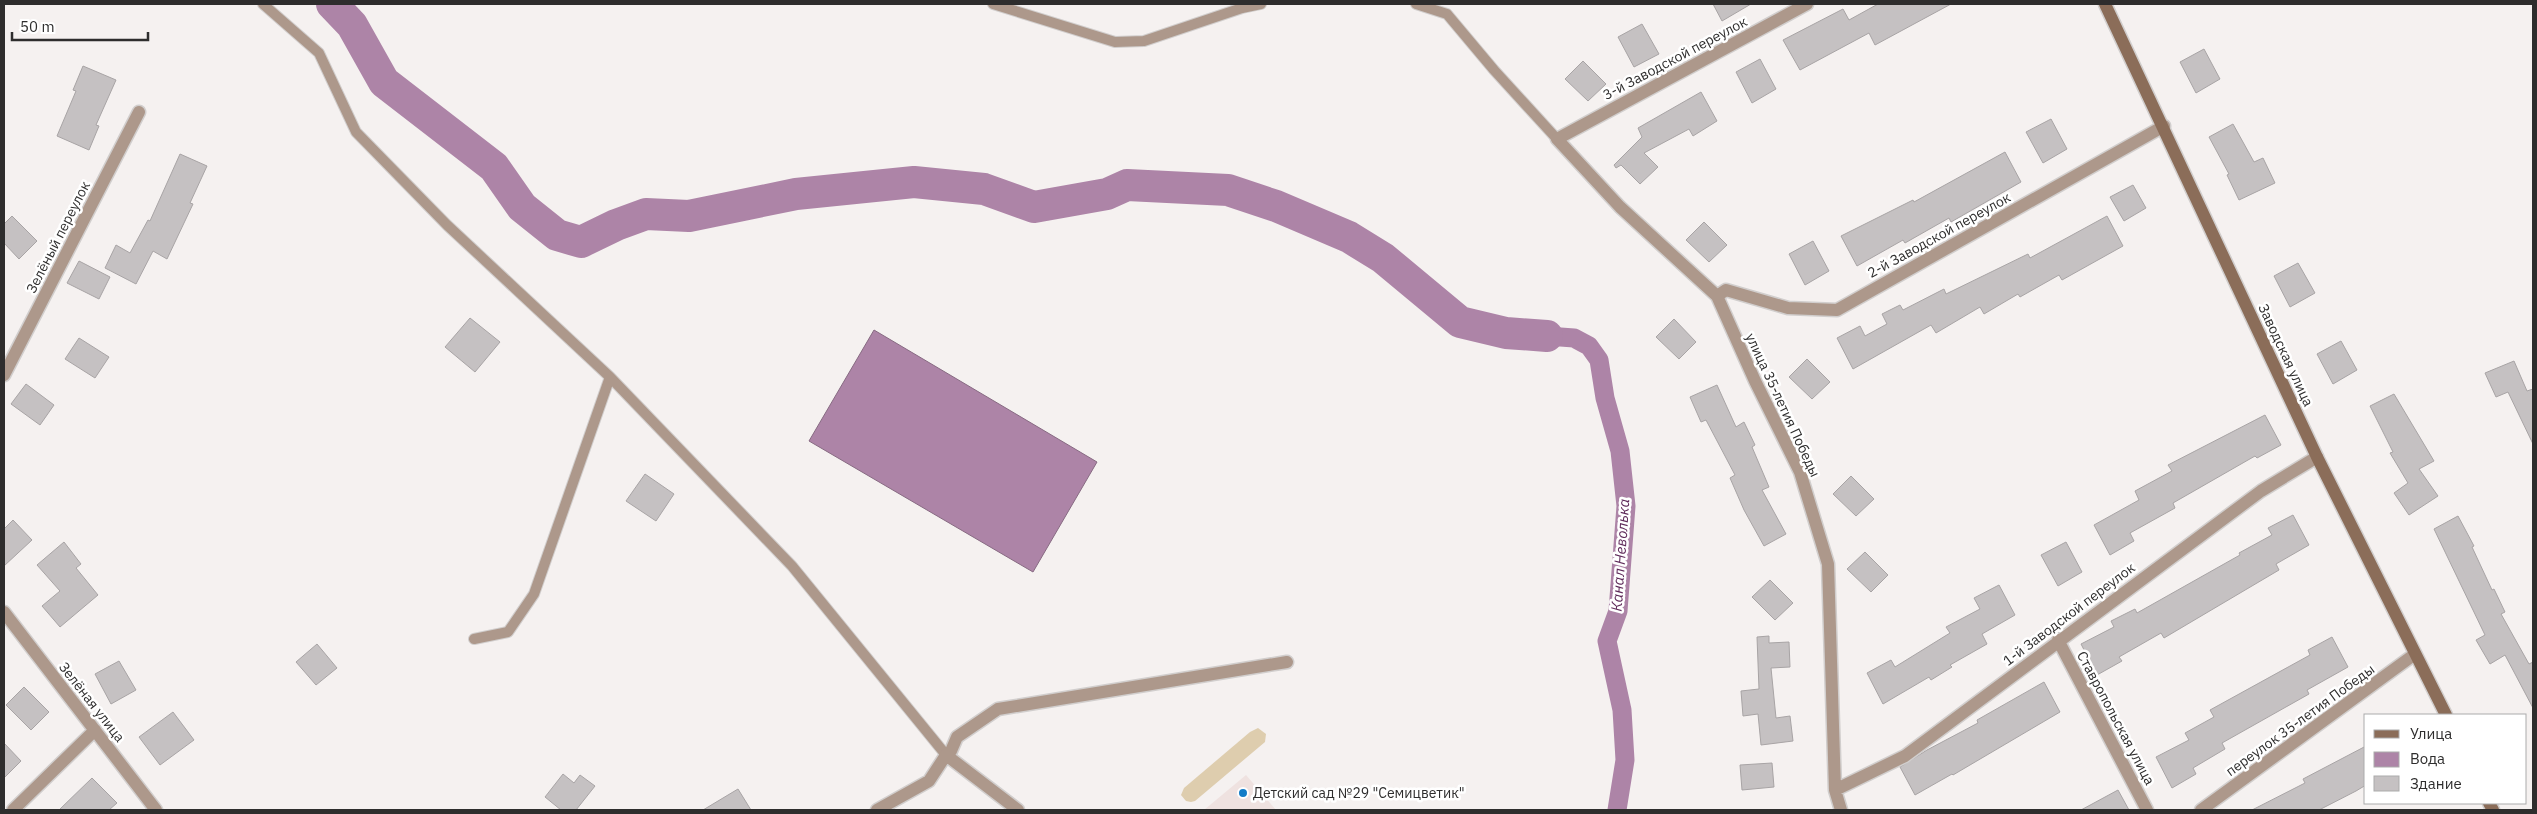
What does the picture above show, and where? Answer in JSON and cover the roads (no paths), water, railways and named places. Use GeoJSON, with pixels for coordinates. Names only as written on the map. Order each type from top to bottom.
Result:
{"type":"FeatureCollection","features":[{"type":"Feature","properties":{"kind":"main road","name":"Заводская улица"},"geometry":{"type":"LineString","coordinates":[[2105,4],[2164,126],[2317,457],[2445,714]]}},
{"type":"Feature","properties":{"kind":"street","name":"3-й Заводской переулок"},"geometry":{"type":"LineString","coordinates":[[1558,139],[1808,4]]}},
{"type":"Feature","properties":{"kind":"street","name":"Зелёный переулок"},"geometry":{"type":"LineString","coordinates":[[4,375],[139,112]]}},
{"type":"Feature","properties":{"kind":"street","name":"2-й Заводской переулок"},"geometry":{"type":"LineString","coordinates":[[1717,296],[1726,290],[1788,308],[1837,310],[2164,126]]}},
{"type":"Feature","properties":{"kind":"street","name":"улица 35-летия Победы"},"geometry":{"type":"LineString","coordinates":[[1558,139],[1620,207],[1717,296],[1755,381],[1800,472],[1828,564],[1835,790],[1842,810]]}},
{"type":"Feature","properties":{"kind":"street","name":"1-й Заводской переулок"},"geometry":{"type":"LineString","coordinates":[[1835,790],[1905,756],[2058,640],[2261,491],[2317,457]]}},
{"type":"Feature","properties":{"kind":"street","name":"Зелёная улица"},"geometry":{"type":"LineString","coordinates":[[4,612],[156,810]]}},
{"type":"Feature","properties":{"kind":"street","name":"Ставропольская улица"},"geometry":{"type":"LineString","coordinates":[[2058,640],[2147,810]]}},
{"type":"Feature","properties":{"kind":"street","name":"переулок 35-летия Победы"},"geometry":{"type":"LineString","coordinates":[[2202,810],[2415,654]]}},
{"type":"Feature","properties":{"kind":"street"},"geometry":{"type":"LineString","coordinates":[[877,810],[929,781],[946,756],[951,752],[957,737],[998,709],[1287,662]]}},
{"type":"Feature","properties":{"kind":"street"},"geometry":{"type":"LineString","coordinates":[[13,810],[95,730]]}},
{"type":"Feature","properties":{"kind":"street"},"geometry":{"type":"LineString","coordinates":[[946,756],[1018,810]]}},
{"type":"Feature","properties":{"kind":"lane"},"geometry":{"type":"LineString","coordinates":[[262,4],[319,53],[356,132],[447,225],[610,377],[792,566],[946,756]]}},
{"type":"Feature","properties":{"kind":"lane"},"geometry":{"type":"LineString","coordinates":[[993,4],[1115,42],[1144,41],[1242,8],[1261,4]]}},
{"type":"Feature","properties":{"kind":"lane"},"geometry":{"type":"LineString","coordinates":[[1416,4],[1447,14],[1494,70],[1558,139]]}},
{"type":"Feature","properties":{"kind":"lane"},"geometry":{"type":"LineString","coordinates":[[474,639],[508,632],[534,594],[610,377]]}},
{"type":"Feature","properties":{"kind":"water"},"geometry":{"type":"Polygon","coordinates":[[[874,330],[1097,462],[1033,572],[809,441],[874,330]]]}},
{"type":"Feature","properties":{"kind":"waterway"},"geometry":{"type":"LineString","coordinates":[[332,4],[352,25],[384,82],[494,167],[522,207],[557,235],[581,242],[616,225],[646,214],[689,216],[796,194],[914,182],[984,189],[1034,207],[1107,194],[1127,185],[1228,190],[1276,206],[1349,237],[1383,258],[1460,322],[1506,333],[1547,336]]}},
{"type":"Feature","properties":{"kind":"waterway","name":"Канал Неволька"},"geometry":{"type":"LineString","coordinates":[[1547,336],[1574,338],[1589,346],[1599,360],[1605,398],[1620,451],[1626,506],[1618,611],[1607,641],[1622,710],[1625,760],[1617,810]]}},
{"type":"Feature","properties":{"kind":"place","name":"Детский сад №29 \"Семицветик\""},"geometry":{"type":"Point","coordinates":[1243,793]}}]}
